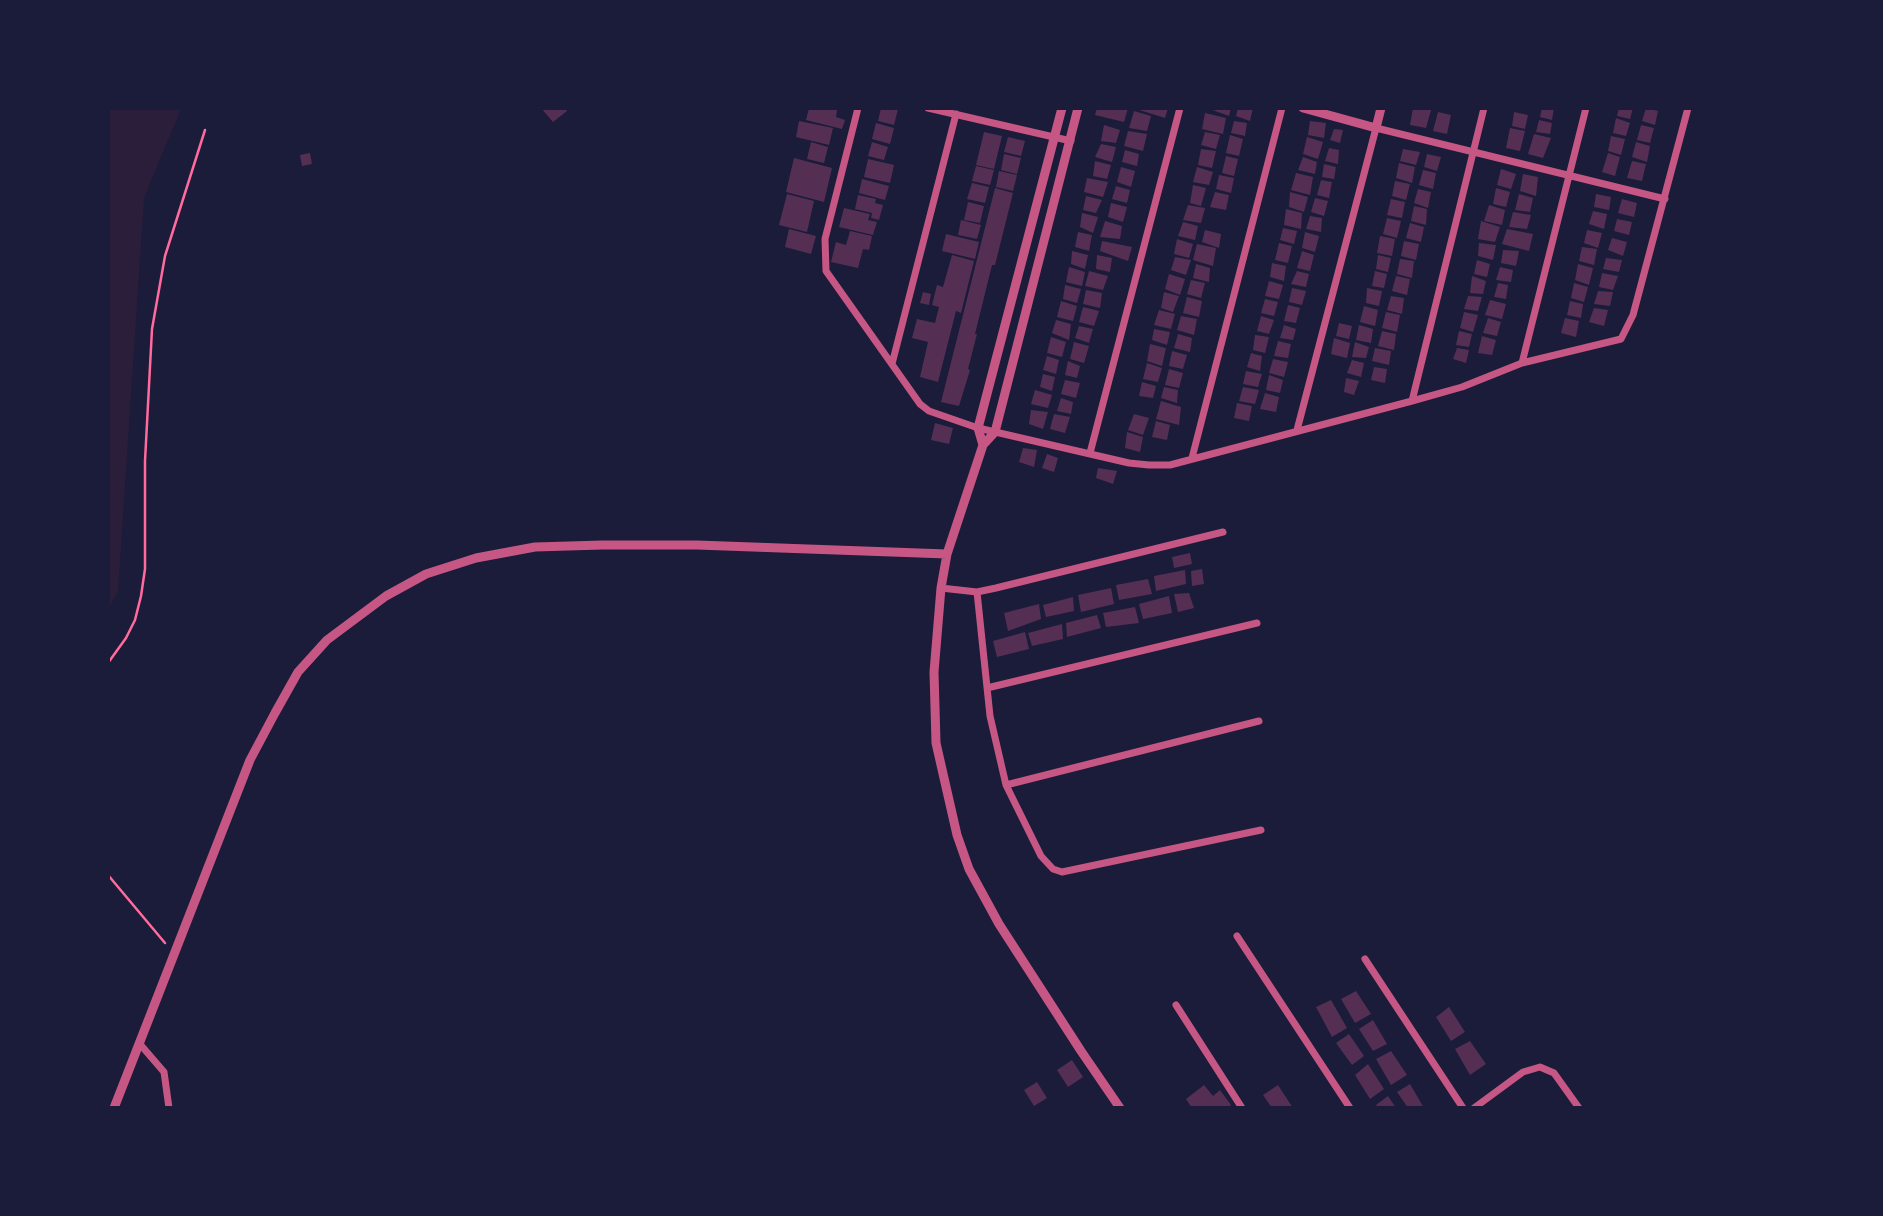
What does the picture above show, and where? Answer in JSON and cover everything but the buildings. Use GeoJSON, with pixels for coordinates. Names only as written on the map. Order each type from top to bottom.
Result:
{"type":"FeatureCollection","features":[{"type":"Feature","properties":{"kind":"street"},"geometry":{"type":"LineString","coordinates":[[858,108],[825,239],[826,271],[920,404],[929,411],[978,428],[1129,463],[1149,465],[1170,465],[1412,401],[1462,387],[1522,363],[1621,339],[1633,315],[1688,108]]}},
{"type":"Feature","properties":{"kind":"street"},"geometry":{"type":"LineString","coordinates":[[928,108],[1071,141]]}},
{"type":"Feature","properties":{"kind":"street"},"geometry":{"type":"LineString","coordinates":[[983,445],[978,428],[1062,108]]}},
{"type":"Feature","properties":{"kind":"street"},"geometry":{"type":"LineString","coordinates":[[1078,108],[995,432],[983,445],[947,555],[941,589],[934,673],[936,743],[957,835],[969,869],[999,924],[1120,1108]]}},
{"type":"Feature","properties":{"kind":"street"},"geometry":{"type":"LineString","coordinates":[[1090,453],[1180,108]]}},
{"type":"Feature","properties":{"kind":"street"},"geometry":{"type":"LineString","coordinates":[[1192,458],[1282,108]]}},
{"type":"Feature","properties":{"kind":"street"},"geometry":{"type":"LineString","coordinates":[[1303,108],[1473,153],[1665,199]]}},
{"type":"Feature","properties":{"kind":"street"},"geometry":{"type":"LineString","coordinates":[[1412,401],[1484,108]]}},
{"type":"Feature","properties":{"kind":"street"},"geometry":{"type":"LineString","coordinates":[[1522,363],[1586,108]]}},
{"type":"Feature","properties":{"kind":"street"},"geometry":{"type":"LineString","coordinates":[[1297,430],[1376,128],[1378,111]]}},
{"type":"Feature","properties":{"kind":"street"},"geometry":{"type":"LineString","coordinates":[[892,364],[956,114]]}},
{"type":"Feature","properties":{"kind":"street"},"geometry":{"type":"LineString","coordinates":[[941,589],[977,592],[1027,582],[1223,532]]}},
{"type":"Feature","properties":{"kind":"street"},"geometry":{"type":"LineString","coordinates":[[114,1108],[250,760],[298,672],[327,640],[386,596],[426,574],[476,558],[535,547],[697,545],[947,555]]}},
{"type":"Feature","properties":{"kind":"street"},"geometry":{"type":"LineString","coordinates":[[977,592],[990,716],[1006,785],[1041,856],[1053,869],[1062,872],[1261,830]]}},
{"type":"Feature","properties":{"kind":"street"},"geometry":{"type":"LineString","coordinates":[[987,688],[1257,622]]}},
{"type":"Feature","properties":{"kind":"street"},"geometry":{"type":"LineString","coordinates":[[1006,785],[1259,721]]}},
{"type":"Feature","properties":{"kind":"street"},"geometry":{"type":"LineString","coordinates":[[1237,936],[1350,1108]]}},
{"type":"Feature","properties":{"kind":"street"},"geometry":{"type":"LineString","coordinates":[[1365,959],[1463,1108]]}},
{"type":"Feature","properties":{"kind":"street"},"geometry":{"type":"LineString","coordinates":[[1176,1005],[1242,1108]]}},
{"type":"Feature","properties":{"kind":"street"},"geometry":{"type":"LineString","coordinates":[[139,1043],[164,1072],[169,1108]]}},
{"type":"Feature","properties":{"kind":"street"},"geometry":{"type":"LineString","coordinates":[[1474,1108],[1523,1072],[1540,1067],[1554,1073],[1579,1108]]}},
{"type":"Feature","properties":{"kind":"path"},"geometry":{"type":"LineString","coordinates":[[108,663],[135,620],[141,596],[145,569],[145,461],[152,329],[165,256],[205,131]]}},
{"type":"Feature","properties":{"kind":"path"},"geometry":{"type":"LineString","coordinates":[[108,875],[174,954]]}},
{"type":"Feature","properties":{"kind":"shaded area"},"geometry":{"type":"Polygon","coordinates":[[[109,108],[181,109],[144,198],[118,592],[109,607],[109,108]]]}}]}
